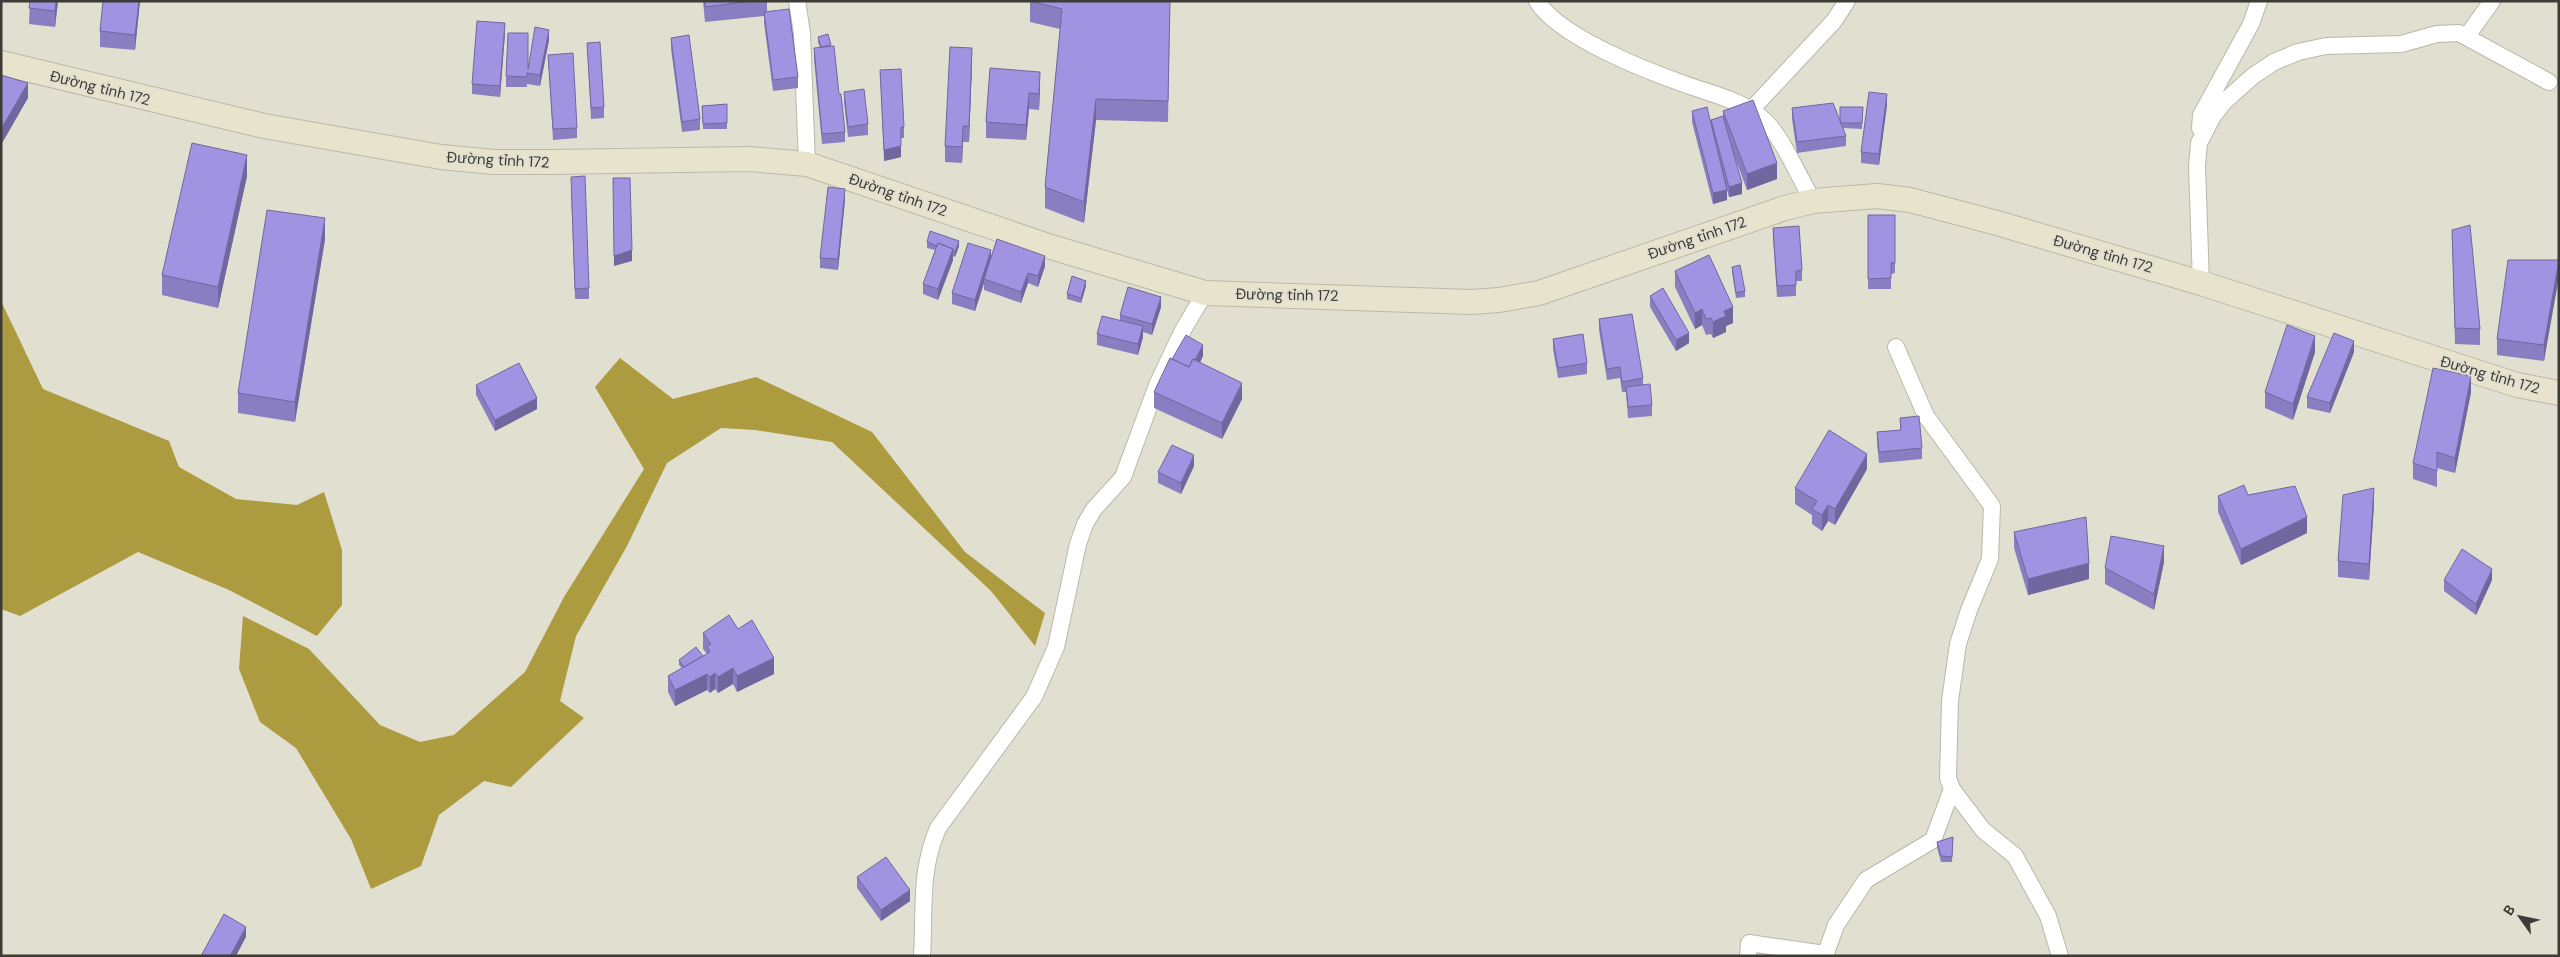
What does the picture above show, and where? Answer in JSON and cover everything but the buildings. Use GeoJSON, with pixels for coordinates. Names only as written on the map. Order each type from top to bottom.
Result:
{"type":"FeatureCollection","features":[{"type":"Feature","properties":{"kind":"main road","name":"Đường tỉnh 172"},"geometry":{"type":"LineString","coordinates":[[1,64],[264,126],[441,157],[494,162],[749,159],[807,164],[1051,247],[1205,293],[1472,302],[1499,300],[1539,293],[1724,228],[1813,200],[1877,196],[1910,200],[1998,223],[2202,283],[2517,385],[2559,394]]}},
{"type":"Feature","properties":{"kind":"street"},"geometry":{"type":"LineString","coordinates":[[797,1],[802,33],[807,164]]}},
{"type":"Feature","properties":{"kind":"street"},"geometry":{"type":"LineString","coordinates":[[1750,111],[1834,22],[1847,1]]}},
{"type":"Feature","properties":{"kind":"street"},"geometry":{"type":"LineString","coordinates":[[2202,283],[2197,166],[2201,115],[2251,24],[2259,1]]}},
{"type":"Feature","properties":{"kind":"street"},"geometry":{"type":"LineString","coordinates":[[2467,36],[2492,1]]}},
{"type":"Feature","properties":{"kind":"street"},"geometry":{"type":"LineString","coordinates":[[1541,4],[1559,26],[1597,46],[1651,72],[1738,102],[1766,122],[1813,200]]}},
{"type":"Feature","properties":{"kind":"street"},"geometry":{"type":"LineString","coordinates":[[2199,143],[2213,116],[2253,76],[2274,62],[2298,52],[2326,46],[2401,44],[2449,33],[2467,36],[2549,82]]}},
{"type":"Feature","properties":{"kind":"street"},"geometry":{"type":"LineString","coordinates":[[922,956],[926,862],[932,842],[943,821],[1034,697],[1056,647],[1078,544],[1085,524],[1094,509],[1123,477],[1157,385],[1183,330],[1205,293]]}},
{"type":"Feature","properties":{"kind":"street"},"geometry":{"type":"LineString","coordinates":[[1896,347],[1926,416],[1992,506],[1990,559],[1958,644],[1950,701],[1948,778],[1952,788],[1983,830],[2015,856],[2048,916],[2060,956]]}},
{"type":"Feature","properties":{"kind":"street"},"geometry":{"type":"LineString","coordinates":[[1748,956],[1749,943],[1825,955],[1836,925],[1866,880],[1932,840],[1952,788]]}},
{"type":"Feature","properties":{"kind":"shaded area"},"geometry":{"type":"Polygon","coordinates":[[[1,301],[43,389],[169,441],[179,467],[236,499],[297,505],[324,492],[342,550],[342,605],[317,636],[229,590],[138,552],[20,616],[1,609],[1,301]]]}},
{"type":"Feature","properties":{"kind":"shaded area"},"geometry":{"type":"Polygon","coordinates":[[[620,358],[673,399],[756,377],[872,432],[965,552],[1045,613],[1035,646],[991,591],[832,442],[755,430],[721,428],[667,463],[627,546],[576,636],[560,701],[584,718],[511,787],[484,781],[439,815],[421,866],[371,889],[351,839],[296,748],[260,722],[239,669],[243,616],[309,649],[380,725],[420,742],[454,735],[525,672],[564,597],[644,469],[595,387],[620,358]]]}}]}
